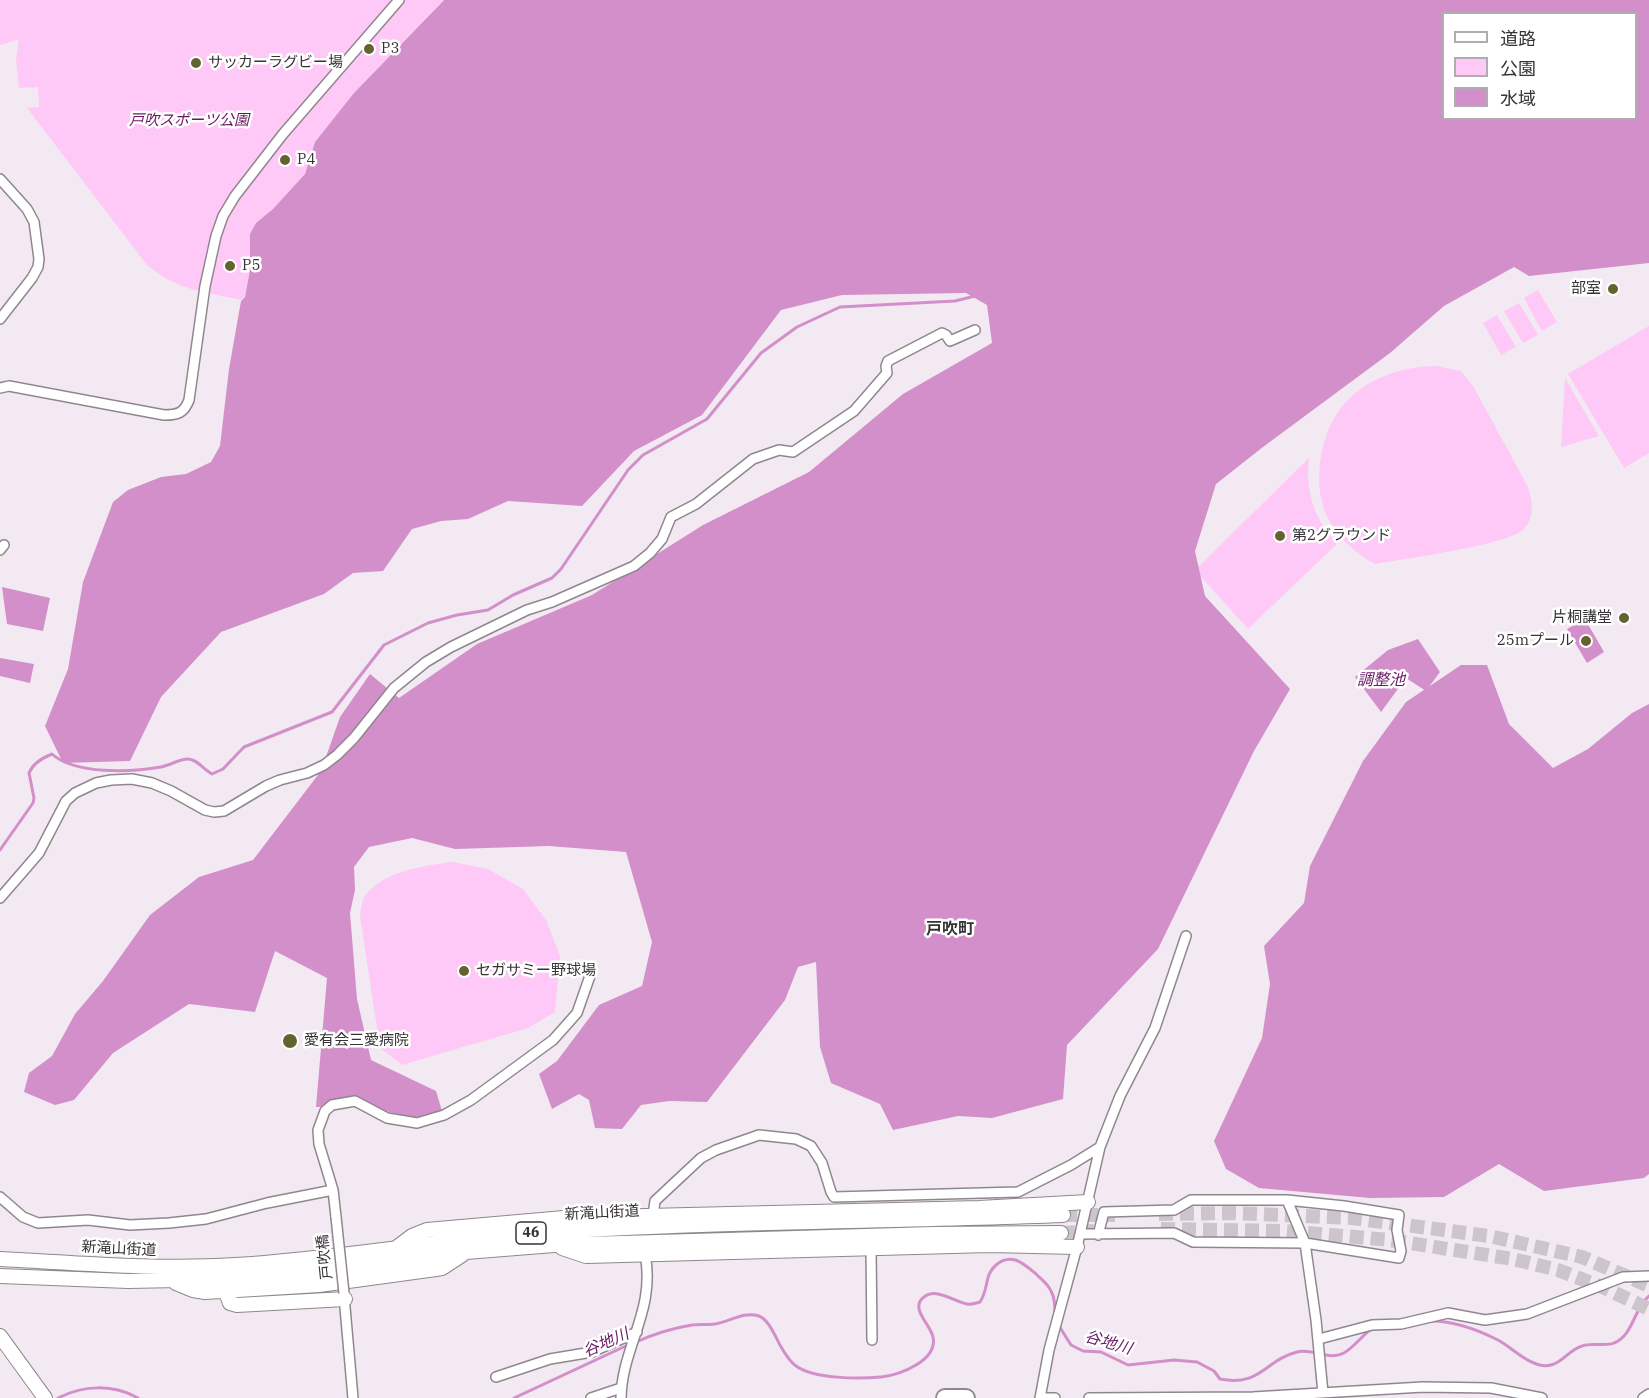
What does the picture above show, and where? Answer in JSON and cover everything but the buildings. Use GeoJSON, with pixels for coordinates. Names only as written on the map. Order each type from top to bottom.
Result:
{"type":"FeatureCollection","features":[{"type":"Feature","properties":{"kind":"highway"},"geometry":{"type":"LineString","coordinates":[[945,1398],[966,1398]]}},
{"type":"Feature","properties":{"kind":"main road","name":"46"},"geometry":{"type":"LineString","coordinates":[[395,1250],[412,1236],[427,1230],[564,1218],[835,1204],[979,1208],[1088,1202]]}},
{"type":"Feature","properties":{"kind":"main road","name":"新滝山街道"},"geometry":{"type":"LineString","coordinates":[[0,1259],[117,1266],[196,1267],[280,1262],[395,1250],[475,1238],[590,1230],[1063,1215]]}},
{"type":"Feature","properties":{"kind":"main road","name":"新滝山街道"},"geometry":{"type":"LineString","coordinates":[[7,1276],[171,1281],[284,1276],[466,1252],[554,1245],[933,1234],[1060,1233]]}},
{"type":"Feature","properties":{"kind":"main road","name":"46"},"geometry":{"type":"LineString","coordinates":[[554,1245],[586,1256],[989,1245],[1079,1240]]}},
{"type":"Feature","properties":{"kind":"main road","name":"46"},"geometry":{"type":"LineString","coordinates":[[171,1281],[198,1292],[319,1285],[442,1268],[466,1252]]}},
{"type":"Feature","properties":{"kind":"main road"},"geometry":{"type":"LineString","coordinates":[[0,1282],[7,1276]]}},
{"type":"Feature","properties":{"kind":"main road","name":"46"},"geometry":{"type":"LineString","coordinates":[[226,1292],[230,1302],[237,1305],[344,1296]]}},
{"type":"Feature","properties":{"kind":"main road"},"geometry":{"type":"LineString","coordinates":[[0,1336],[45,1398]]}},
{"type":"Feature","properties":{"kind":"street"},"geometry":{"type":"LineString","coordinates":[[0,388],[9,386],[164,415],[176,415],[185,409],[189,400],[205,286],[223,216],[235,196],[283,134],[399,0]]}},
{"type":"Feature","properties":{"kind":"street"},"geometry":{"type":"LineString","coordinates":[[0,179],[31,215],[39,251],[38,267],[32,278],[0,319]]}},
{"type":"Feature","properties":{"kind":"street"},"geometry":{"type":"LineString","coordinates":[[0,898],[39,853],[66,801],[75,793],[96,783],[132,779],[152,783],[171,791],[205,810],[224,811],[266,786],[324,765],[354,738],[394,688],[426,662],[451,647],[527,610],[552,602],[634,566],[662,539],[671,517],[696,504],[753,459],[779,450],[793,452],[854,411],[887,373],[888,361],[942,333],[946,334],[950,341],[975,330]]}},
{"type":"Feature","properties":{"kind":"street"},"geometry":{"type":"LineString","coordinates":[[1055,1398],[1040,1398],[1049,1350],[1079,1240],[1100,1147],[1120,1096],[1155,1028],[1186,936]]}},
{"type":"Feature","properties":{"kind":"street","name":"戸吹橋"},"geometry":{"type":"LineString","coordinates":[[353,1398],[333,1190],[319,1144],[318,1130],[325,1111],[332,1105],[355,1101],[387,1118],[417,1123],[444,1115],[471,1100],[553,1040],[577,1013],[591,973]]}},
{"type":"Feature","properties":{"kind":"street"},"geometry":{"type":"LineString","coordinates":[[653,1215],[655,1201],[701,1158],[716,1150],[759,1135],[796,1138],[811,1146],[822,1162],[835,1204],[1018,1192],[1062,1170],[1100,1147]]}},
{"type":"Feature","properties":{"kind":"street"},"geometry":{"type":"LineString","coordinates":[[0,1197],[23,1217],[38,1223],[88,1220],[130,1225],[206,1219],[267,1203],[333,1190]]}},
{"type":"Feature","properties":{"kind":"street"},"geometry":{"type":"LineString","coordinates":[[1079,1240],[1098,1235],[1174,1233],[1193,1242],[1305,1243],[1400,1258],[1401,1251],[1397,1230],[1399,1215],[1287,1200],[1191,1200],[1174,1210],[1104,1212],[1098,1235]]}},
{"type":"Feature","properties":{"kind":"street"},"geometry":{"type":"LineString","coordinates":[[1287,1200],[1305,1243],[1323,1393]]}},
{"type":"Feature","properties":{"kind":"street"},"geometry":{"type":"LineString","coordinates":[[871,1248],[872,1340]]}},
{"type":"Feature","properties":{"kind":"street"},"geometry":{"type":"LineString","coordinates":[[591,1398],[621,1393],[647,1294],[649,1275],[645,1254]]}},
{"type":"Feature","properties":{"kind":"street"},"geometry":{"type":"LineString","coordinates":[[1318,1339],[1372,1325],[1401,1324],[1448,1313],[1485,1320],[1527,1314],[1623,1277],[1649,1276]]}},
{"type":"Feature","properties":{"kind":"street"},"geometry":{"type":"LineString","coordinates":[[496,1377],[550,1359],[592,1352],[636,1334]]}},
{"type":"Feature","properties":{"kind":"street"},"geometry":{"type":"LineString","coordinates":[[1089,1398],[1253,1398],[1423,1387],[1491,1388],[1542,1398]]}},
{"type":"Feature","properties":{"kind":"street"},"geometry":{"type":"LineString","coordinates":[[1643,1398],[1649,1394]]}},
{"type":"Feature","properties":{"kind":"green space","name":"戸吹スポーツ公園"},"geometry":{"type":"Polygon","coordinates":[[[0,0],[443,0],[355,92],[315,142],[305,174],[273,209],[256,223],[251,234],[250,270],[245,296],[241,300],[180,285],[147,265],[27,108],[39,107],[38,87],[19,88],[16,60],[19,39],[0,45],[0,0]]]}},
{"type":"Feature","properties":{"kind":"green space"},"geometry":{"type":"Polygon","coordinates":[[[1538,290],[1557,322],[1542,331],[1524,298],[1538,290]]]}},
{"type":"Feature","properties":{"kind":"green space"},"geometry":{"type":"Polygon","coordinates":[[[1519,303],[1538,335],[1523,343],[1504,311],[1519,303]]]}},
{"type":"Feature","properties":{"kind":"green space"},"geometry":{"type":"Polygon","coordinates":[[[1497,315],[1516,347],[1501,355],[1483,323],[1497,315]]]}},
{"type":"Feature","properties":{"kind":"green space"},"geometry":{"type":"Polygon","coordinates":[[[1649,326],[1649,453],[1624,468],[1568,374],[1649,326]]]}},
{"type":"Feature","properties":{"kind":"green space"},"geometry":{"type":"Polygon","coordinates":[[[1436,366],[1461,371],[1473,386],[1527,485],[1532,502],[1530,519],[1524,529],[1498,541],[1375,564],[1347,544],[1327,516],[1322,503],[1319,473],[1325,441],[1337,414],[1345,403],[1364,386],[1398,371],[1436,366]]]}},
{"type":"Feature","properties":{"kind":"green space"},"geometry":{"type":"Polygon","coordinates":[[[1565,378],[1599,436],[1561,447],[1565,378]]]}},
{"type":"Feature","properties":{"kind":"green space","name":"第2グラウンド"},"geometry":{"type":"Polygon","coordinates":[[[1309,458],[1308,482],[1313,504],[1322,524],[1337,544],[1248,629],[1195,570],[1309,458]]]}},
{"type":"Feature","properties":{"kind":"green space","name":"セガサミー野球場"},"geometry":{"type":"Polygon","coordinates":[[[453,862],[488,869],[523,889],[546,920],[560,956],[555,1012],[528,1028],[402,1065],[380,1048],[360,915],[362,903],[373,887],[394,875],[417,868],[453,862]]]}},
{"type":"Feature","properties":{"kind":"shaded area"},"geometry":{"type":"Polygon","coordinates":[[[444,0],[1649,0],[1649,263],[1529,276],[1514,267],[1444,306],[1390,353],[1216,484],[1195,551],[1205,596],[1290,689],[1254,751],[1158,949],[1067,1045],[1063,1099],[992,1118],[958,1116],[893,1130],[880,1104],[831,1083],[820,1047],[816,962],[798,967],[785,1000],[707,1102],[669,1101],[641,1105],[622,1129],[595,1128],[589,1100],[579,1094],[552,1109],[539,1074],[557,1061],[599,1005],[642,986],[652,942],[626,852],[549,846],[455,849],[412,838],[369,847],[354,867],[355,890],[350,913],[357,999],[371,1060],[436,1091],[442,1111],[412,1118],[367,1106],[316,1107],[327,978],[275,951],[255,1012],[189,1004],[113,1053],[74,1100],[55,1105],[24,1092],[29,1073],[52,1056],[75,1014],[103,981],[150,915],[199,877],[253,860],[321,771],[340,717],[370,674],[399,698],[477,644],[592,595],[703,525],[809,472],[903,394],[992,343],[987,305],[966,293],[842,295],[781,310],[702,415],[634,451],[582,506],[508,501],[468,519],[441,521],[412,529],[383,571],[353,573],[324,594],[221,632],[161,697],[130,761],[63,763],[45,726],[68,669],[83,582],[113,502],[128,490],[161,477],[186,474],[211,462],[220,446],[229,369],[241,301],[245,297],[250,270],[250,234],[256,223],[273,209],[305,174],[315,142],[354,93],[444,0]]]}},
{"type":"Feature","properties":{"kind":"shaded area"},"geometry":{"type":"Polygon","coordinates":[[[1461,665],[1487,665],[1509,724],[1553,768],[1588,749],[1632,713],[1649,704],[1649,1174],[1644,1178],[1544,1191],[1499,1164],[1444,1197],[1370,1198],[1259,1188],[1226,1169],[1214,1141],[1262,1038],[1270,984],[1264,946],[1304,903],[1310,866],[1363,761],[1406,702],[1461,665]]]}},
{"type":"Feature","properties":{"kind":"water"},"geometry":{"type":"Polygon","coordinates":[[[2,587],[50,598],[43,631],[7,624],[2,587]]]}},
{"type":"Feature","properties":{"kind":"water","name":"25mプール"},"geometry":{"type":"Polygon","coordinates":[[[1585,619],[1604,652],[1587,663],[1567,629],[1585,619]]]}},
{"type":"Feature","properties":{"kind":"water","name":"調整池"},"geometry":{"type":"Polygon","coordinates":[[[1418,639],[1440,672],[1426,691],[1406,678],[1381,712],[1355,677],[1388,650],[1418,639]]]}},
{"type":"Feature","properties":{"kind":"water"},"geometry":{"type":"Polygon","coordinates":[[[0,658],[34,664],[30,683],[0,676],[0,658]]]}},
{"type":"Feature","properties":{"kind":"waterway"},"geometry":{"type":"LineString","coordinates":[[0,850],[33,803],[29,773],[35,764],[45,757],[52,754],[75,766],[120,771],[161,767],[188,759],[212,774],[223,769],[244,747],[332,712],[384,645],[428,623],[488,610],[513,595],[552,578],[561,569],[628,470],[643,455],[707,419],[761,353],[797,327],[840,307],[955,301],[1079,270],[1211,218]]}},
{"type":"Feature","properties":{"kind":"waterway","name":"谷地川"},"geometry":{"type":"LineString","coordinates":[[636,1342],[678,1328],[721,1323],[753,1315],[766,1321],[789,1359],[804,1370],[837,1377],[889,1376],[916,1365],[930,1353],[933,1337],[919,1306],[924,1297],[929,1294],[940,1294],[962,1303],[980,1302],[992,1269],[1007,1259],[1022,1263],[1050,1288],[1055,1314]]}},
{"type":"Feature","properties":{"kind":"waterway","name":"谷地川"},"geometry":{"type":"LineString","coordinates":[[1432,1321],[1458,1324],[1474,1330],[1498,1340],[1530,1361],[1544,1366],[1559,1361],[1582,1346],[1614,1343],[1625,1334],[1649,1296]]}},
{"type":"Feature","properties":{"kind":"waterway","name":"谷地川"},"geometry":{"type":"LineString","coordinates":[[1059,1326],[1071,1345],[1083,1351],[1101,1352],[1128,1365],[1174,1360],[1197,1362],[1214,1371],[1220,1379],[1234,1380],[1254,1376],[1277,1361],[1297,1352],[1339,1355],[1351,1348],[1372,1328]]}},
{"type":"Feature","properties":{"kind":"waterway","name":"谷地川"},"geometry":{"type":"LineString","coordinates":[[514,1398],[630,1344]]}},
{"type":"Feature","properties":{"kind":"waterway","name":"谷地川"},"geometry":{"type":"LineString","coordinates":[[58,1398],[78,1391],[98,1388],[118,1390],[138,1398]]}},
{"type":"Feature","properties":{"kind":"tunnel"},"geometry":{"type":"LineString","coordinates":[[1159,1214],[1232,1213],[1352,1218],[1489,1236],[1582,1257],[1649,1286]]}},
{"type":"Feature","properties":{"kind":"tunnel"},"geometry":{"type":"LineString","coordinates":[[1063,1215],[1115,1215]]}},
{"type":"Feature","properties":{"kind":"tunnel"},"geometry":{"type":"LineString","coordinates":[[1161,1229],[1284,1231],[1390,1240],[1513,1259],[1558,1270],[1649,1309]]}},
{"type":"Feature","properties":{"kind":"tunnel"},"geometry":{"type":"LineString","coordinates":[[1061,1233],[1094,1231]]}},
{"type":"Feature","properties":{"kind":"place","name":"P3"},"geometry":{"type":"Point","coordinates":[369,49]}},
{"type":"Feature","properties":{"kind":"place","name":"サッカーラグビー場"},"geometry":{"type":"Point","coordinates":[196,63]}},
{"type":"Feature","properties":{"kind":"place","name":"P4"},"geometry":{"type":"Point","coordinates":[285,160]}},
{"type":"Feature","properties":{"kind":"place","name":"P5"},"geometry":{"type":"Point","coordinates":[230,266]}},
{"type":"Feature","properties":{"kind":"place","name":"部室"},"geometry":{"type":"Point","coordinates":[1613,289]}},
{"type":"Feature","properties":{"kind":"place","name":"第2グラウンド"},"geometry":{"type":"Point","coordinates":[1280,536]}},
{"type":"Feature","properties":{"kind":"place","name":"片桐講堂"},"geometry":{"type":"Point","coordinates":[1624,618]}},
{"type":"Feature","properties":{"kind":"place","name":"25mプール"},"geometry":{"type":"Point","coordinates":[1586,641]}},
{"type":"Feature","properties":{"kind":"place","name":"セガサミー野球場"},"geometry":{"type":"Point","coordinates":[464,971]}},
{"type":"Feature","properties":{"kind":"place","name":"愛有会三愛病院"},"geometry":{"type":"Point","coordinates":[290,1041]}},
{"type":"Feature","properties":{"kind":"district","name":"戸吹町"},"geometry":{"type":"Point","coordinates":[950,929]}}]}
